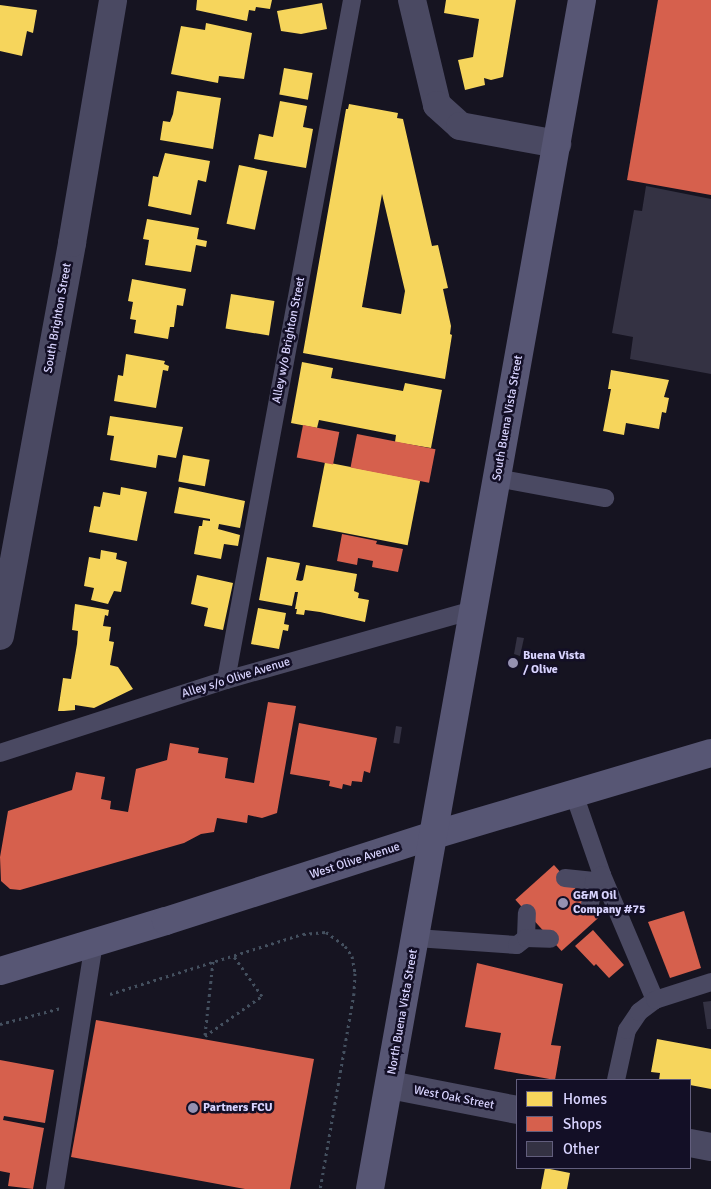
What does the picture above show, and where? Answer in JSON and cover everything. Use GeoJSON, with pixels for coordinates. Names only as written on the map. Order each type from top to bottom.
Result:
{"type":"FeatureCollection","features":[{"type":"Feature","properties":{"kind":"main road","name":"South Buena Vista Street"},"geometry":{"type":"LineString","coordinates":[[434,835],[582,0]]}},
{"type":"Feature","properties":{"kind":"main road","name":"West Olive Avenue"},"geometry":{"type":"LineString","coordinates":[[0,971],[212,907],[434,835],[711,753]]}},
{"type":"Feature","properties":{"kind":"main road","name":"North Buena Vista Street"},"geometry":{"type":"LineString","coordinates":[[370,1189],[434,835]]}},
{"type":"Feature","properties":{"kind":"street","name":"South Brighton Street"},"geometry":{"type":"LineString","coordinates":[[0,636],[72,243],[113,0]]}},
{"type":"Feature","properties":{"kind":"street"},"geometry":{"type":"LineString","coordinates":[[412,0],[437,105],[460,126],[494,134],[557,144]]}},
{"type":"Feature","properties":{"kind":"street","name":"West Oak Street"},"geometry":{"type":"LineString","coordinates":[[390,1085],[516,1110]]}},
{"type":"Feature","properties":{"kind":"street"},"geometry":{"type":"LineString","coordinates":[[691,1143],[711,1147]]}},
{"type":"Feature","properties":{"kind":"lane","name":"Alley w/o Brighton Street"},"geometry":{"type":"LineString","coordinates":[[226,680],[352,0]]}},
{"type":"Feature","properties":{"kind":"lane"},"geometry":{"type":"LineString","coordinates":[[497,478],[605,498]]}},
{"type":"Feature","properties":{"kind":"lane","name":"Alley s/o Olive Avenue"},"geometry":{"type":"LineString","coordinates":[[0,753],[226,680],[474,610]]}},
{"type":"Feature","properties":{"kind":"lane"},"geometry":{"type":"LineString","coordinates":[[574,794],[598,878],[655,1000]]}},
{"type":"Feature","properties":{"kind":"lane"},"geometry":{"type":"LineString","coordinates":[[565,878],[598,878]]}},
{"type":"Feature","properties":{"kind":"lane"},"geometry":{"type":"LineString","coordinates":[[584,898],[598,878]]}},
{"type":"Feature","properties":{"kind":"lane"},"geometry":{"type":"LineString","coordinates":[[416,938],[517,945],[538,935],[527,914]]}},
{"type":"Feature","properties":{"kind":"lane"},"geometry":{"type":"LineString","coordinates":[[55,1189],[94,942]]}},
{"type":"Feature","properties":{"kind":"lane"},"geometry":{"type":"LineString","coordinates":[[616,1079],[627,1030],[639,1012],[655,1000],[711,982]]}},
{"type":"Feature","properties":{"kind":"path"},"geometry":{"type":"LineString","coordinates":[[233,955],[262,996],[205,1036],[214,961],[233,955],[303,934],[326,932],[345,946],[352,956],[355,973],[354,993],[320,1189]]}},
{"type":"Feature","properties":{"kind":"building: Homes"},"geometry":{"type":"Polygon","coordinates":[[[197,0],[272,0],[270,9],[256,7],[255,11],[249,10],[247,21],[196,10],[197,0]]]}},
{"type":"Feature","properties":{"kind":"building: Homes"},"geometry":{"type":"Polygon","coordinates":[[[446,0],[516,0],[503,77],[491,80],[484,78],[485,85],[465,90],[458,60],[473,57],[479,19],[444,13],[446,0]]]}},
{"type":"Feature","properties":{"kind":"building: Homes"},"geometry":{"type":"Polygon","coordinates":[[[322,3],[327,29],[301,34],[281,31],[277,11],[322,3]]]}},
{"type":"Feature","properties":{"kind":"building: Homes"},"geometry":{"type":"Polygon","coordinates":[[[0,5],[37,10],[33,33],[27,31],[22,56],[0,51],[0,5]]]}},
{"type":"Feature","properties":{"kind":"building: Homes"},"geometry":{"type":"Polygon","coordinates":[[[206,23],[252,33],[244,79],[219,76],[218,83],[171,74],[181,26],[205,30],[206,23]]]}},
{"type":"Feature","properties":{"kind":"building: Homes"},"geometry":{"type":"Polygon","coordinates":[[[284,68],[313,73],[308,100],[279,95],[284,68]]]}},
{"type":"Feature","properties":{"kind":"building: Homes"},"geometry":{"type":"Polygon","coordinates":[[[177,91],[221,98],[213,149],[160,140],[163,121],[170,122],[173,114],[177,91]]]}},
{"type":"Feature","properties":{"kind":"building: Homes"},"geometry":{"type":"Polygon","coordinates":[[[280,101],[307,106],[303,127],[313,129],[306,168],[254,159],[259,134],[273,137],[280,101]]]}},
{"type":"Feature","properties":{"kind":"building: Homes"},"geometry":{"type":"Polygon","coordinates":[[[349,104],[398,113],[397,118],[403,119],[432,246],[438,245],[448,288],[443,289],[451,326],[450,334],[452,335],[445,379],[303,353],[346,109],[348,109],[349,104]],[[382,194],[362,307],[401,314],[405,291],[382,194]]]}},
{"type":"Feature","properties":{"kind":"building: Homes"},"geometry":{"type":"Polygon","coordinates":[[[165,153],[210,161],[206,182],[198,180],[191,215],[148,206],[153,176],[158,177],[165,153]]]}},
{"type":"Feature","properties":{"kind":"building: Homes"},"geometry":{"type":"Polygon","coordinates":[[[239,165],[267,171],[255,230],[227,224],[239,165]]]}},
{"type":"Feature","properties":{"kind":"building: Homes"},"geometry":{"type":"Polygon","coordinates":[[[147,219],[199,228],[197,239],[207,241],[206,247],[196,245],[191,272],[145,265],[149,240],[143,239],[147,219]]]}},
{"type":"Feature","properties":{"kind":"building: Homes"},"geometry":{"type":"Polygon","coordinates":[[[132,279],[186,289],[183,306],[177,305],[174,327],[170,327],[168,339],[134,333],[136,320],[130,319],[133,302],[128,301],[132,279]]]}},
{"type":"Feature","properties":{"kind":"building: Homes"},"geometry":{"type":"Polygon","coordinates":[[[231,294],[274,301],[269,335],[226,329],[231,294]]]}},
{"type":"Feature","properties":{"kind":"building: Homes"},"geometry":{"type":"Polygon","coordinates":[[[126,354],[165,361],[164,364],[169,366],[168,371],[163,370],[156,408],[114,401],[118,375],[123,376],[126,354]]]}},
{"type":"Feature","properties":{"kind":"building: Homes"},"geometry":{"type":"Polygon","coordinates":[[[302,362],[333,368],[331,378],[403,391],[405,383],[442,390],[431,448],[395,442],[396,435],[319,420],[317,428],[291,423],[302,362]]]}},
{"type":"Feature","properties":{"kind":"building: Homes"},"geometry":{"type":"Polygon","coordinates":[[[611,370],[669,380],[664,397],[669,398],[666,413],[662,412],[659,429],[626,423],[624,435],[603,431],[611,389],[608,389],[611,370]]]}},
{"type":"Feature","properties":{"kind":"building: Homes"},"geometry":{"type":"Polygon","coordinates":[[[110,416],[183,427],[176,458],[158,455],[156,468],[110,460],[114,436],[107,435],[110,416]]]}},
{"type":"Feature","properties":{"kind":"building: Homes"},"geometry":{"type":"Polygon","coordinates":[[[183,455],[210,460],[205,486],[178,482],[183,455]]]}},
{"type":"Feature","properties":{"kind":"building: Homes"},"geometry":{"type":"Polygon","coordinates":[[[325,462],[420,481],[408,545],[312,527],[325,462]]]}},
{"type":"Feature","properties":{"kind":"building: Homes"},"geometry":{"type":"Polygon","coordinates":[[[121,487],[147,492],[137,541],[89,532],[94,506],[100,507],[103,492],[120,495],[121,487]]]}},
{"type":"Feature","properties":{"kind":"building: Homes"},"geometry":{"type":"Polygon","coordinates":[[[179,487],[245,501],[240,528],[219,524],[218,529],[240,535],[238,546],[224,544],[221,559],[194,554],[199,526],[202,526],[203,520],[210,521],[210,519],[174,513],[179,487]]]}},
{"type":"Feature","properties":{"kind":"building: Homes"},"geometry":{"type":"Polygon","coordinates":[[[101,550],[117,553],[116,559],[127,562],[121,592],[114,591],[108,604],[91,600],[94,588],[84,586],[89,557],[100,559],[101,550]]]}},
{"type":"Feature","properties":{"kind":"building: Homes"},"geometry":{"type":"Polygon","coordinates":[[[267,557],[300,563],[296,580],[301,581],[303,580],[306,565],[357,574],[354,591],[359,593],[358,598],[369,600],[365,622],[305,610],[304,615],[296,614],[298,592],[295,592],[292,606],[259,600],[267,557]]]}},
{"type":"Feature","properties":{"kind":"building: Homes"},"geometry":{"type":"Polygon","coordinates":[[[197,575],[233,583],[223,630],[204,626],[208,608],[191,604],[197,575]]]}},
{"type":"Feature","properties":{"kind":"building: Homes"},"geometry":{"type":"Polygon","coordinates":[[[75,604],[109,610],[108,616],[105,615],[103,626],[111,627],[109,641],[114,642],[110,665],[118,667],[133,689],[94,708],[75,705],[75,710],[58,711],[63,678],[71,679],[77,644],[78,631],[72,630],[75,604]]]}},
{"type":"Feature","properties":{"kind":"building: Homes"},"geometry":{"type":"Polygon","coordinates":[[[258,608],[286,613],[284,624],[289,625],[288,631],[283,630],[279,649],[251,644],[258,608]]]}},
{"type":"Feature","properties":{"kind":"building: Homes"},"geometry":{"type":"Polygon","coordinates":[[[657,1039],[711,1049],[711,1089],[691,1085],[691,1079],[659,1079],[660,1073],[651,1072],[657,1039]]]}},
{"type":"Feature","properties":{"kind":"building: Homes"},"geometry":{"type":"Polygon","coordinates":[[[545,1169],[570,1173],[567,1189],[541,1189],[545,1169]]]}},
{"type":"Feature","properties":{"kind":"building: Shops"},"geometry":{"type":"Polygon","coordinates":[[[658,0],[711,0],[711,195],[627,180],[658,0]]]}},
{"type":"Feature","properties":{"kind":"building: Shops"},"geometry":{"type":"Polygon","coordinates":[[[303,425],[339,432],[333,464],[297,457],[303,425]]]}},
{"type":"Feature","properties":{"kind":"building: Shops"},"geometry":{"type":"Polygon","coordinates":[[[357,434],[436,449],[429,483],[351,467],[357,434]]]}},
{"type":"Feature","properties":{"kind":"building: Shops"},"geometry":{"type":"Polygon","coordinates":[[[342,534],[377,541],[376,544],[403,549],[398,572],[372,567],[373,561],[358,558],[357,565],[337,561],[342,534]]]}},
{"type":"Feature","properties":{"kind":"building: Shops"},"geometry":{"type":"Polygon","coordinates":[[[268,702],[296,706],[277,813],[262,818],[248,815],[247,823],[217,818],[214,832],[201,834],[184,843],[20,890],[10,889],[1,881],[0,857],[8,811],[72,790],[76,772],[105,777],[101,799],[111,801],[110,809],[128,812],[136,769],[167,760],[170,743],[199,748],[198,753],[228,758],[225,778],[254,783],[268,702]]]}},
{"type":"Feature","properties":{"kind":"building: Shops"},"geometry":{"type":"Polygon","coordinates":[[[299,723],[377,738],[370,773],[364,771],[362,782],[352,781],[351,786],[343,784],[342,789],[329,786],[330,781],[290,774],[299,723]]]}},
{"type":"Feature","properties":{"kind":"building: Shops"},"geometry":{"type":"Polygon","coordinates":[[[554,865],[600,916],[562,951],[515,900],[554,865]]]}},
{"type":"Feature","properties":{"kind":"building: Shops"},"geometry":{"type":"Polygon","coordinates":[[[684,911],[701,968],[670,978],[648,922],[684,911]]]}},
{"type":"Feature","properties":{"kind":"building: Shops"},"geometry":{"type":"Polygon","coordinates":[[[593,930],[624,965],[609,978],[596,964],[594,966],[575,946],[593,930]]]}},
{"type":"Feature","properties":{"kind":"building: Shops"},"geometry":{"type":"Polygon","coordinates":[[[477,963],[563,984],[551,1045],[561,1046],[555,1079],[494,1069],[501,1033],[465,1027],[477,963]]]}},
{"type":"Feature","properties":{"kind":"building: Shops","name":"Partners FCU"},"geometry":{"type":"Polygon","coordinates":[[[96,1020],[314,1059],[290,1189],[245,1189],[71,1157],[96,1020]]]}},
{"type":"Feature","properties":{"kind":"building: Shops"},"geometry":{"type":"Polygon","coordinates":[[[0,1060],[54,1070],[45,1123],[4,1116],[3,1120],[44,1128],[33,1189],[8,1186],[10,1173],[0,1171],[0,1060]]]}},
{"type":"Feature","properties":{"kind":"building: Other"},"geometry":{"type":"Polygon","coordinates":[[[646,186],[711,199],[711,374],[630,359],[633,337],[612,333],[634,210],[642,211],[646,186]]]}},
{"type":"Feature","properties":{"kind":"building: Other"},"geometry":{"type":"Polygon","coordinates":[[[517,637],[524,638],[520,656],[514,654],[517,637]]]}},
{"type":"Feature","properties":{"kind":"building: Other"},"geometry":{"type":"Polygon","coordinates":[[[396,726],[402,727],[399,744],[393,743],[396,726]]]}},
{"type":"Feature","properties":{"kind":"building: Other"},"geometry":{"type":"Polygon","coordinates":[[[711,1001],[711,1029],[707,1029],[703,1002],[711,1001]]]}},
{"type":"Feature","properties":{"kind":"place","name":"Buena Vista / Olive"},"geometry":{"type":"Point","coordinates":[513,663]}},
{"type":"Feature","properties":{"kind":"place","name":"G&M Oil Company #75"},"geometry":{"type":"Point","coordinates":[563,903]}},
{"type":"Feature","properties":{"kind":"place","name":"Partners FCU"},"geometry":{"type":"Point","coordinates":[193,1108]}}]}
